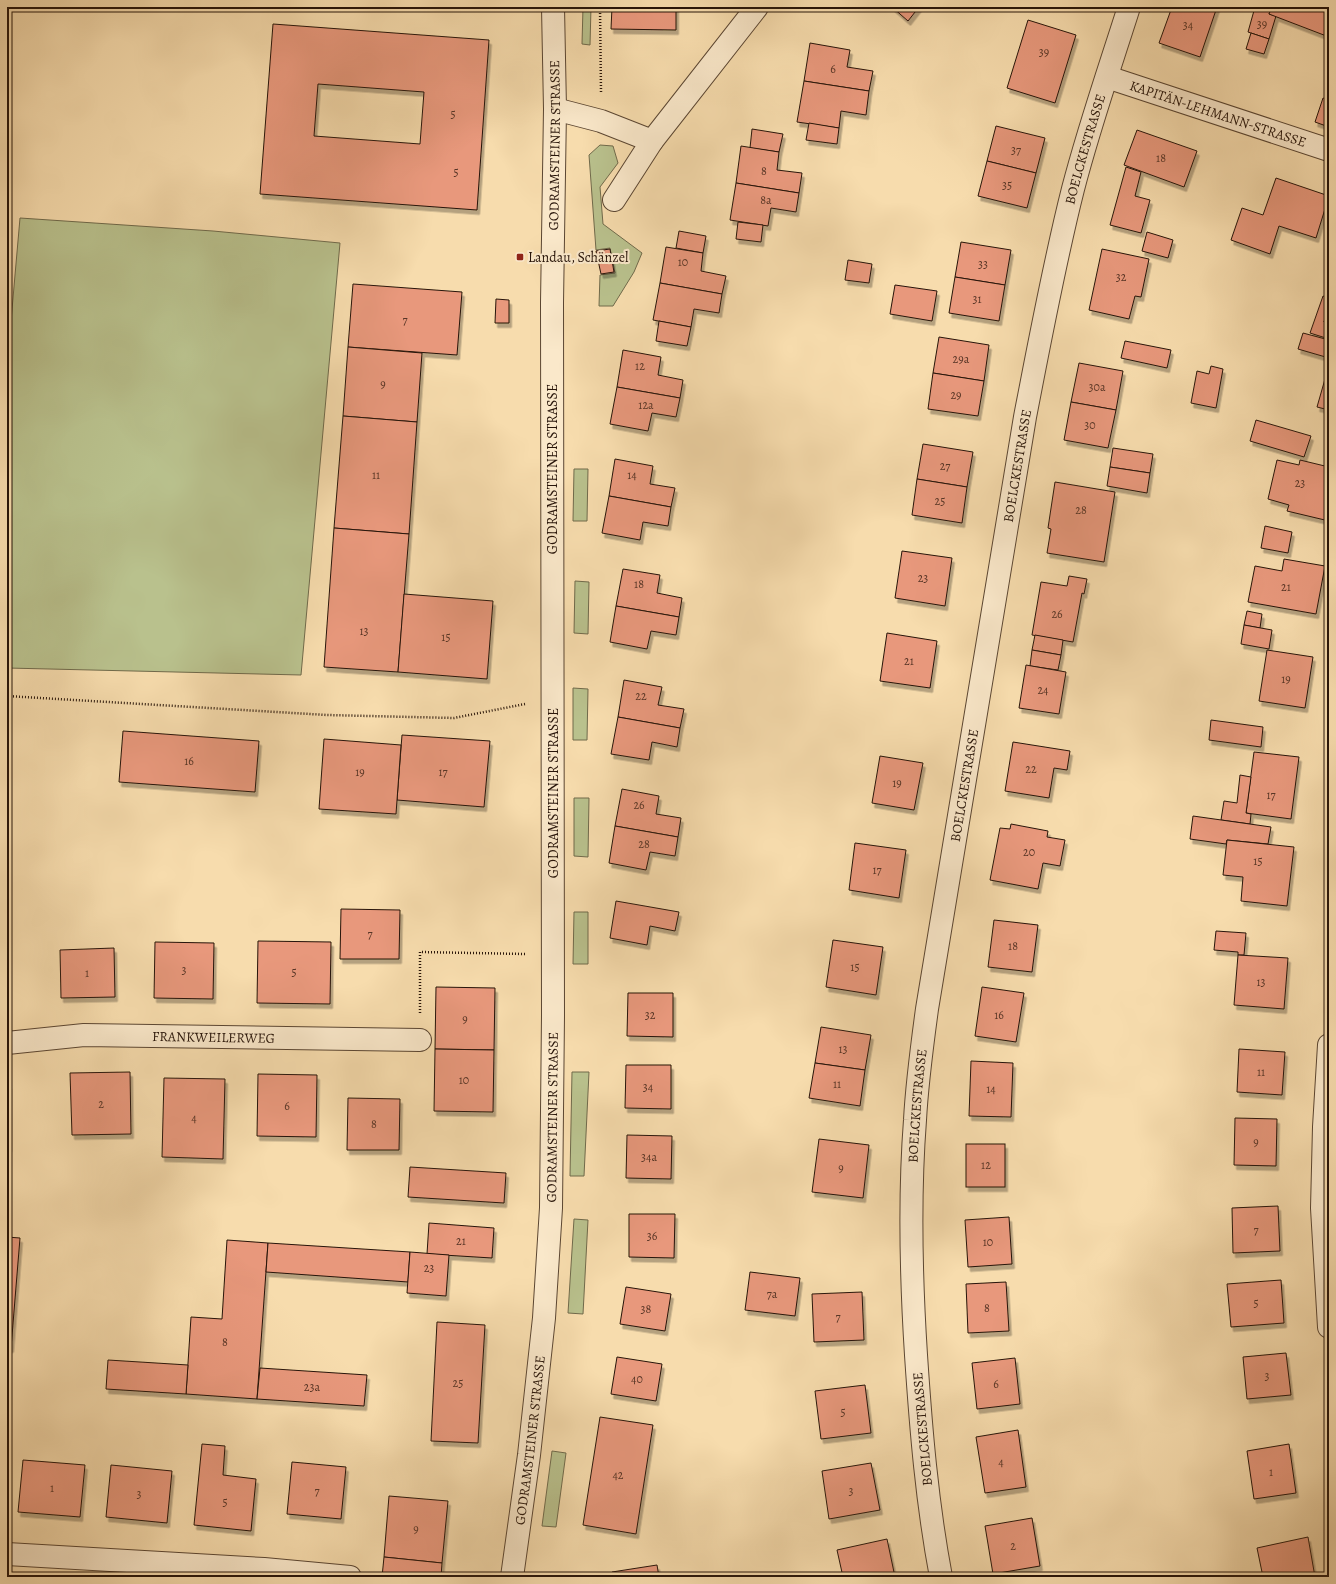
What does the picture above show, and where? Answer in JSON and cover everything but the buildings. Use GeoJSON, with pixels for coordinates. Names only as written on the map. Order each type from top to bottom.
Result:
{"type":"FeatureCollection","features":[{"type":"Feature","properties":{"kind":"street","name":"GODRAMSTEINER STRASSE"},"geometry":{"type":"LineString","coordinates":[[512,1577],[529,1455],[544,1318],[551,1208],[553,1030],[552,318],[555,109],[553,7]]}},
{"type":"Feature","properties":{"kind":"street"},"geometry":{"type":"LineString","coordinates":[[614,200],[652,141],[757,7]]}},
{"type":"Feature","properties":{"kind":"street","name":"BOELCKESTRASSE"},"geometry":{"type":"LineString","coordinates":[[941,1577],[928,1494],[922,1442],[912,1293],[915,1120],[920,1062],[928,1001],[1025,417],[1042,326],[1073,188],[1129,7]]}},
{"type":"Feature","properties":{"kind":"street","name":"KAPITÄN-LEHMANN-STRASSE"},"geometry":{"type":"LineString","coordinates":[[1107,76],[1329,150]]}},
{"type":"Feature","properties":{"kind":"street"},"geometry":{"type":"LineString","coordinates":[[555,109],[601,121],[652,141]]}},
{"type":"Feature","properties":{"kind":"street","name":"FRANKWEILERWEG"},"geometry":{"type":"LineString","coordinates":[[7,1043],[84,1035],[420,1040]]}},
{"type":"Feature","properties":{"kind":"street"},"geometry":{"type":"LineString","coordinates":[[1329,1045],[1324,1127],[1322,1208],[1329,1327]]}},
{"type":"Feature","properties":{"kind":"street"},"geometry":{"type":"LineString","coordinates":[[7,1554],[264,1569],[350,1577]]}},
{"type":"Feature","properties":{"kind":"path"},"geometry":{"type":"LineString","coordinates":[[600,7],[601,121]]}},
{"type":"Feature","properties":{"kind":"path"},"geometry":{"type":"LineString","coordinates":[[7,696],[326,715],[454,718],[531,702]]}},
{"type":"Feature","properties":{"kind":"path"},"geometry":{"type":"LineString","coordinates":[[420,1040],[420,952],[527,954]]}},
{"type":"Feature","properties":{"kind":"green space"},"geometry":{"type":"Polygon","coordinates":[[[583,7],[591,7],[590,45],[582,44],[583,7]]]}},
{"type":"Feature","properties":{"kind":"green space"},"geometry":{"type":"Polygon","coordinates":[[[600,145],[613,146],[618,163],[600,187],[603,224],[642,253],[634,272],[613,306],[599,306],[600,275],[615,273],[610,248],[596,250],[589,155],[600,145]]]}},
{"type":"Feature","properties":{"kind":"green space"},"geometry":{"type":"Polygon","coordinates":[[[20,218],[213,231],[340,243],[301,675],[7,668],[7,367],[20,218]]]}},
{"type":"Feature","properties":{"kind":"green space"},"geometry":{"type":"Polygon","coordinates":[[[574,469],[588,469],[587,521],[573,521],[574,469]]]}},
{"type":"Feature","properties":{"kind":"green space"},"geometry":{"type":"Polygon","coordinates":[[[575,581],[589,582],[588,634],[574,633],[575,581]]]}},
{"type":"Feature","properties":{"kind":"green space"},"geometry":{"type":"Polygon","coordinates":[[[573,688],[588,689],[587,740],[573,740],[573,688]]]}},
{"type":"Feature","properties":{"kind":"green space"},"geometry":{"type":"Polygon","coordinates":[[[574,798],[589,798],[588,857],[574,856],[574,798]]]}},
{"type":"Feature","properties":{"kind":"green space"},"geometry":{"type":"Polygon","coordinates":[[[574,912],[588,912],[588,964],[573,964],[574,912]]]}},
{"type":"Feature","properties":{"kind":"green space"},"geometry":{"type":"Polygon","coordinates":[[[572,1072],[589,1072],[584,1176],[570,1176],[572,1072]]]}},
{"type":"Feature","properties":{"kind":"green space"},"geometry":{"type":"Polygon","coordinates":[[[574,1219],[588,1220],[583,1314],[568,1313],[574,1219]]]}},
{"type":"Feature","properties":{"kind":"green space"},"geometry":{"type":"Polygon","coordinates":[[[552,1451],[566,1453],[556,1527],[542,1526],[552,1451]]]}},
{"type":"Feature","properties":{"kind":"place","name":"Landau, Schänzel"},"geometry":{"type":"Point","coordinates":[520,257]}}]}
